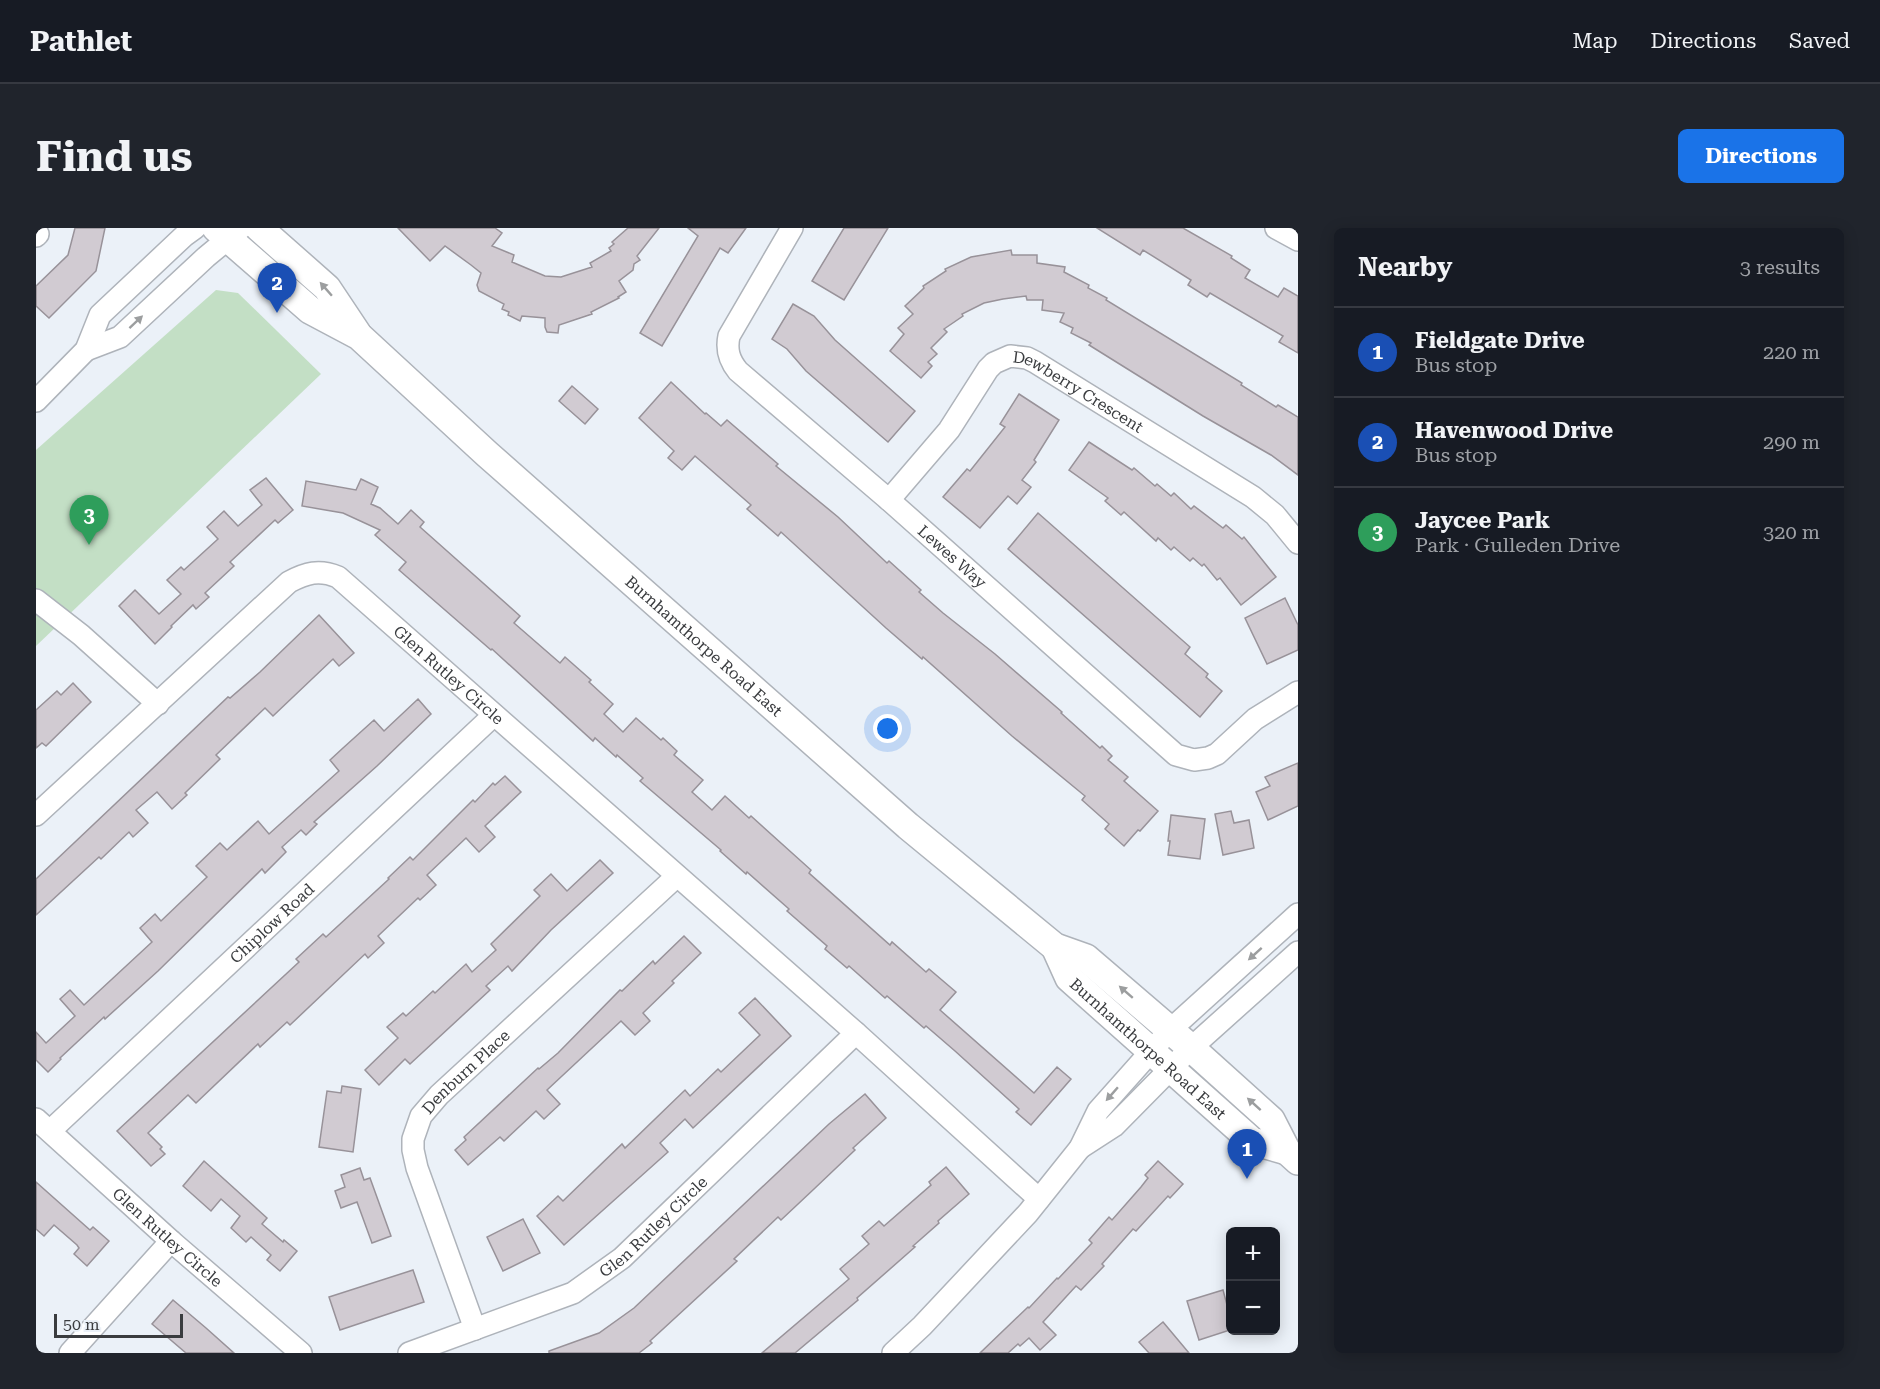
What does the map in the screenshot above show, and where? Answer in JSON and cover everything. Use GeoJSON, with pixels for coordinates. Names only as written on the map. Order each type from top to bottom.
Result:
{"type":"FeatureCollection","features":[{"type":"Feature","properties":{"kind":"main road","name":"Burnhamthorpe Road East"},"geometry":{"type":"LineString","coordinates":[[259,228],[327,288],[359,336],[487,454],[908,826],[1055,946],[1086,958],[1191,1048],[1271,1120],[1292,1156]]}},
{"type":"Feature","properties":{"kind":"main road","name":"Burnhamthorpe Road East"},"geometry":{"type":"LineString","coordinates":[[228,232],[310,310],[359,336]]}},
{"type":"Feature","properties":{"kind":"main road","name":"Burnhamthorpe Road East"},"geometry":{"type":"LineString","coordinates":[[1055,946],[1069,978],[1252,1141],[1292,1156]]}},
{"type":"Feature","properties":{"kind":"street"},"geometry":{"type":"LineString","coordinates":[[36,401],[86,350],[100,315],[195,228]]}},
{"type":"Feature","properties":{"kind":"street","name":"Lewes Way"},"geometry":{"type":"LineString","coordinates":[[792,228],[732,329],[727,343],[730,358],[738,371],[889,500],[1176,755],[1194,760],[1217,754],[1255,719],[1298,692]]}},
{"type":"Feature","properties":{"kind":"street"},"geometry":{"type":"LineString","coordinates":[[1276,228],[1298,240]]}},
{"type":"Feature","properties":{"kind":"street"},"geometry":{"type":"LineString","coordinates":[[86,350],[120,337],[206,257],[228,232]]}},
{"type":"Feature","properties":{"kind":"street","name":"Dewberry Crescent"},"geometry":{"type":"LineString","coordinates":[[889,500],[950,430],[988,369],[1002,358],[1018,356],[1035,362],[1253,497],[1275,515],[1298,543]]}},
{"type":"Feature","properties":{"kind":"street","name":"Glen Rutley Circle"},"geometry":{"type":"LineString","coordinates":[[36,815],[288,582],[303,574],[318,572],[338,577],[856,1034],[1039,1199]]}},
{"type":"Feature","properties":{"kind":"street"},"geometry":{"type":"LineString","coordinates":[[36,600],[81,635],[158,704]]}},
{"type":"Feature","properties":{"kind":"street","name":"Chiplow Road"},"geometry":{"type":"LineString","coordinates":[[43,1125],[494,715]]}},
{"type":"Feature","properties":{"kind":"street","name":"Denburn Place"},"geometry":{"type":"LineString","coordinates":[[475,1329],[417,1168],[413,1139],[421,1116],[439,1095],[677,876]]}},
{"type":"Feature","properties":{"kind":"street"},"geometry":{"type":"LineString","coordinates":[[893,1353],[922,1326],[1039,1199],[1080,1148],[1098,1111],[1150,1050],[1298,915]]}},
{"type":"Feature","properties":{"kind":"street"},"geometry":{"type":"LineString","coordinates":[[1080,1148],[1114,1126],[1191,1048],[1298,952]]}},
{"type":"Feature","properties":{"kind":"street","name":"Glen Rutley Circle"},"geometry":{"type":"LineString","coordinates":[[408,1353],[573,1293],[622,1258],[856,1034]]}},
{"type":"Feature","properties":{"kind":"street","name":"Glen Rutley Circle"},"geometry":{"type":"LineString","coordinates":[[43,1125],[171,1241],[301,1353]]}},
{"type":"Feature","properties":{"kind":"street"},"geometry":{"type":"LineString","coordinates":[[70,1353],[171,1241]]}},
{"type":"Feature","properties":{"kind":"green space"},"geometry":{"type":"Polygon","coordinates":[[[216,290],[238,293],[321,374],[36,646],[36,450],[216,290]]]}},
{"type":"Feature","properties":{"kind":"building"},"geometry":{"type":"Polygon","coordinates":[[[75,228],[105,228],[96,271],[49,318],[36,306],[36,286],[68,255],[75,228]]]}},
{"type":"Feature","properties":{"kind":"building"},"geometry":{"type":"Polygon","coordinates":[[[398,228],[495,228],[502,233],[492,246],[514,255],[512,262],[545,276],[561,277],[592,267],[590,263],[611,251],[609,248],[614,244],[612,242],[628,228],[659,228],[637,256],[640,260],[634,264],[633,270],[619,281],[626,292],[591,312],[592,314],[559,325],[558,333],[547,332],[545,318],[522,316],[520,321],[508,315],[509,312],[502,309],[504,304],[479,291],[477,285],[481,273],[471,265],[445,246],[430,261],[398,228]]]}},
{"type":"Feature","properties":{"kind":"building"},"geometry":{"type":"Polygon","coordinates":[[[688,228],[746,228],[728,253],[720,248],[662,346],[640,333],[698,236],[688,228]]]}},
{"type":"Feature","properties":{"kind":"building"},"geometry":{"type":"Polygon","coordinates":[[[844,228],[888,228],[844,300],[812,281],[844,228]]]}},
{"type":"Feature","properties":{"kind":"building"},"geometry":{"type":"Polygon","coordinates":[[[1097,228],[1183,228],[1232,256],[1231,258],[1250,270],[1245,278],[1278,297],[1284,288],[1298,296],[1298,353],[1279,342],[1283,336],[1210,293],[1207,297],[1188,285],[1191,280],[1143,250],[1140,255],[1097,228]]]}},
{"type":"Feature","properties":{"kind":"building"},"geometry":{"type":"Polygon","coordinates":[[[1011,250],[1012,255],[1037,255],[1037,263],[1065,267],[1064,272],[1089,285],[1088,288],[1107,298],[1106,300],[1242,383],[1241,385],[1276,407],[1278,405],[1298,417],[1298,475],[1271,455],[1203,416],[1089,345],[1091,343],[1071,333],[1073,328],[1060,322],[1064,313],[1042,310],[1043,300],[1027,300],[1026,296],[1003,299],[984,303],[962,314],[963,316],[944,329],[947,332],[931,348],[937,354],[928,362],[932,366],[921,378],[890,351],[904,334],[898,328],[913,314],[905,306],[924,288],[923,286],[946,271],[945,269],[971,257],[1011,250]]]}},
{"type":"Feature","properties":{"kind":"building"},"geometry":{"type":"Polygon","coordinates":[[[793,304],[814,316],[835,340],[915,411],[888,442],[806,371],[787,349],[772,339],[793,304]]]}},
{"type":"Feature","properties":{"kind":"building"},"geometry":{"type":"Polygon","coordinates":[[[671,382],[721,426],[727,420],[887,563],[889,561],[943,613],[995,654],[1100,748],[1102,746],[1112,756],[1108,760],[1128,777],[1124,781],[1158,811],[1140,831],[1138,830],[1124,846],[1105,829],[1109,824],[1082,800],[1085,796],[886,628],[781,532],[778,536],[747,509],[751,505],[695,456],[682,470],[668,458],[674,451],[639,418],[671,382]]]}},
{"type":"Feature","properties":{"kind":"building"},"geometry":{"type":"Polygon","coordinates":[[[572,386],[598,409],[585,424],[559,401],[572,386]]]}},
{"type":"Feature","properties":{"kind":"building"},"geometry":{"type":"Polygon","coordinates":[[[1019,394],[1059,420],[1034,460],[1036,462],[1022,480],[1031,487],[1017,504],[1008,496],[980,528],[943,497],[967,469],[970,471],[1005,427],[1000,424],[1019,394]]]}},
{"type":"Feature","properties":{"kind":"building"},"geometry":{"type":"Polygon","coordinates":[[[1089,442],[1132,470],[1134,468],[1171,496],[1174,493],[1191,509],[1194,506],[1223,528],[1226,525],[1242,539],[1244,537],[1276,577],[1241,605],[1220,578],[1217,580],[1204,564],[1202,566],[1193,558],[1190,561],[1174,547],[1171,550],[1158,538],[1156,541],[1124,512],[1121,515],[1105,501],[1108,498],[1069,470],[1089,442]]]}},
{"type":"Feature","properties":{"kind":"building"},"geometry":{"type":"Polygon","coordinates":[[[266,478],[293,510],[278,523],[275,520],[230,562],[234,566],[205,593],[209,597],[196,609],[193,605],[155,644],[119,606],[135,590],[159,614],[181,594],[167,580],[181,567],[184,570],[218,539],[207,527],[224,511],[238,526],[262,505],[250,490],[266,478]]]}},
{"type":"Feature","properties":{"kind":"building"},"geometry":{"type":"Polygon","coordinates":[[[361,479],[378,487],[371,504],[380,508],[398,524],[411,510],[424,522],[420,527],[520,616],[514,623],[560,663],[565,657],[591,680],[589,682],[613,704],[604,714],[623,732],[636,718],[677,751],[674,755],[703,780],[692,792],[712,810],[725,796],[811,870],[809,873],[890,945],[892,942],[926,972],[929,969],[956,992],[940,1010],[1034,1093],[1057,1067],[1071,1079],[1031,1125],[1016,1112],[1019,1109],[955,1051],[825,949],[827,946],[787,911],[789,909],[640,781],[643,778],[595,738],[593,741],[492,649],[399,570],[406,562],[375,535],[380,530],[343,513],[302,506],[306,481],[356,490],[361,479]]]}},
{"type":"Feature","properties":{"kind":"building"},"geometry":{"type":"Polygon","coordinates":[[[1038,513],[1190,647],[1185,654],[1208,674],[1206,677],[1222,691],[1200,717],[1008,549],[1038,513]]]}},
{"type":"Feature","properties":{"kind":"building"},"geometry":{"type":"Polygon","coordinates":[[[1285,598],[1298,625],[1298,650],[1267,664],[1245,618],[1285,598]]]}},
{"type":"Feature","properties":{"kind":"building"},"geometry":{"type":"Polygon","coordinates":[[[319,615],[354,653],[339,666],[333,659],[273,716],[265,708],[216,755],[220,759],[172,809],[157,792],[136,810],[148,823],[133,837],[129,832],[36,915],[36,879],[228,697],[230,698],[260,672],[319,615]]]}},
{"type":"Feature","properties":{"kind":"building"},"geometry":{"type":"Polygon","coordinates":[[[73,683],[91,702],[46,746],[42,743],[36,748],[36,710],[57,691],[61,695],[73,683]]]}},
{"type":"Feature","properties":{"kind":"building"},"geometry":{"type":"Polygon","coordinates":[[[418,699],[431,714],[314,822],[317,824],[306,835],[301,830],[282,847],[286,852],[265,873],[262,869],[158,971],[105,1019],[104,1017],[48,1072],[36,1060],[36,1032],[46,1043],[75,1016],[60,999],[70,990],[84,1005],[152,942],[140,928],[155,914],[161,921],[207,877],[196,866],[220,843],[227,850],[258,821],[269,834],[339,771],[330,760],[343,748],[374,720],[384,731],[418,699]]]}},
{"type":"Feature","properties":{"kind":"building"},"geometry":{"type":"Polygon","coordinates":[[[1298,763],[1298,806],[1268,820],[1256,792],[1270,786],[1265,777],[1298,763]]]}},
{"type":"Feature","properties":{"kind":"building"},"geometry":{"type":"Polygon","coordinates":[[[505,776],[521,792],[485,826],[495,837],[479,852],[466,838],[427,875],[436,885],[420,900],[418,898],[378,936],[384,943],[368,958],[365,954],[290,1025],[287,1022],[260,1047],[258,1044],[196,1103],[188,1095],[148,1133],[162,1147],[160,1149],[165,1154],[151,1166],[117,1131],[299,962],[296,959],[323,934],[326,937],[410,857],[413,860],[473,800],[475,802],[493,783],[495,785],[505,776]]]}},
{"type":"Feature","properties":{"kind":"building"},"geometry":{"type":"Polygon","coordinates":[[[1231,811],[1234,823],[1249,820],[1254,848],[1223,855],[1215,814],[1231,811]]]}},
{"type":"Feature","properties":{"kind":"building"},"geometry":{"type":"Polygon","coordinates":[[[1171,815],[1205,819],[1200,859],[1168,855],[1171,815]]]}},
{"type":"Feature","properties":{"kind":"building"},"geometry":{"type":"Polygon","coordinates":[[[600,860],[613,873],[551,930],[512,971],[508,966],[486,986],[490,990],[410,1064],[405,1059],[379,1085],[365,1070],[398,1038],[387,1027],[403,1013],[406,1016],[433,991],[435,993],[466,964],[472,972],[496,950],[491,944],[540,896],[534,890],[551,874],[567,891],[600,860]]]}},
{"type":"Feature","properties":{"kind":"building"},"geometry":{"type":"Polygon","coordinates":[[[684,936],[701,953],[643,1013],[650,1021],[635,1035],[621,1021],[547,1090],[560,1104],[544,1119],[536,1111],[504,1141],[500,1137],[468,1165],[455,1150],[466,1140],[464,1137],[538,1068],[558,1053],[620,990],[622,991],[653,961],[655,964],[684,936]]]}},
{"type":"Feature","properties":{"kind":"building"},"geometry":{"type":"Polygon","coordinates":[[[755,998],[791,1036],[693,1128],[685,1119],[660,1143],[668,1152],[564,1245],[537,1216],[558,1196],[563,1201],[622,1144],[625,1148],[685,1090],[690,1096],[718,1069],[721,1072],[760,1035],[739,1013],[755,998]]]}},
{"type":"Feature","properties":{"kind":"building"},"geometry":{"type":"Polygon","coordinates":[[[342,1086],[361,1089],[353,1152],[319,1147],[327,1091],[341,1093],[342,1086]]]}},
{"type":"Feature","properties":{"kind":"building"},"geometry":{"type":"Polygon","coordinates":[[[865,1094],[886,1118],[781,1220],[778,1217],[734,1259],[737,1261],[650,1341],[652,1343],[639,1353],[549,1353],[549,1351],[599,1333],[634,1308],[829,1124],[865,1094]]]}},
{"type":"Feature","properties":{"kind":"building"},"geometry":{"type":"Polygon","coordinates":[[[204,1161],[267,1218],[262,1224],[297,1251],[280,1271],[267,1260],[271,1255],[251,1237],[246,1242],[231,1228],[240,1216],[221,1199],[211,1211],[183,1186],[204,1161]]]}},
{"type":"Feature","properties":{"kind":"building"},"geometry":{"type":"Polygon","coordinates":[[[1158,1161],[1183,1184],[1170,1198],[1168,1196],[1136,1231],[1133,1229],[1102,1264],[1104,1266],[1081,1290],[1076,1286],[1043,1322],[1056,1335],[1040,1350],[1029,1338],[1008,1353],[980,1353],[1029,1308],[1092,1243],[1089,1240],[1109,1217],[1112,1220],[1141,1187],[1148,1178],[1145,1175],[1158,1161]]]}},
{"type":"Feature","properties":{"kind":"building"},"geometry":{"type":"Polygon","coordinates":[[[946,1167],[969,1194],[938,1221],[939,1223],[913,1246],[915,1247],[857,1298],[858,1300],[795,1353],[762,1353],[849,1279],[840,1269],[869,1244],[862,1236],[879,1221],[884,1226],[931,1185],[929,1182],[946,1167]]]}},
{"type":"Feature","properties":{"kind":"building"},"geometry":{"type":"Polygon","coordinates":[[[360,1168],[364,1180],[370,1178],[391,1236],[372,1243],[357,1202],[341,1208],[335,1191],[345,1187],[341,1175],[360,1168]]]}},
{"type":"Feature","properties":{"kind":"building"},"geometry":{"type":"Polygon","coordinates":[[[36,1182],[90,1230],[93,1227],[109,1241],[87,1266],[74,1254],[79,1248],[77,1245],[54,1225],[44,1236],[36,1229],[36,1182]]]}},
{"type":"Feature","properties":{"kind":"building"},"geometry":{"type":"Polygon","coordinates":[[[523,1219],[540,1253],[503,1271],[487,1237],[523,1219]]]}},
{"type":"Feature","properties":{"kind":"building"},"geometry":{"type":"Polygon","coordinates":[[[413,1270],[424,1302],[340,1330],[329,1297],[413,1270]]]}},
{"type":"Feature","properties":{"kind":"building"},"geometry":{"type":"Polygon","coordinates":[[[1223,1290],[1226,1301],[1226,1331],[1199,1340],[1187,1301],[1223,1290]]]}},
{"type":"Feature","properties":{"kind":"building"},"geometry":{"type":"Polygon","coordinates":[[[173,1300],[234,1353],[186,1353],[152,1324],[173,1300]]]}},
{"type":"Feature","properties":{"kind":"building"},"geometry":{"type":"Polygon","coordinates":[[[1163,1322],[1189,1353],[1149,1353],[1139,1342],[1163,1322]]]}},
{"type":"Feature","properties":{"kind":"place","name":"Havenwood Drive"},"geometry":{"type":"Point","coordinates":[277,313]}},
{"type":"Feature","properties":{"kind":"place","name":"Jaycee Park"},"geometry":{"type":"Point","coordinates":[89,545]}},
{"type":"Feature","properties":{"kind":"place","name":"Fieldgate Drive"},"geometry":{"type":"Point","coordinates":[1247,1179]}}]}
